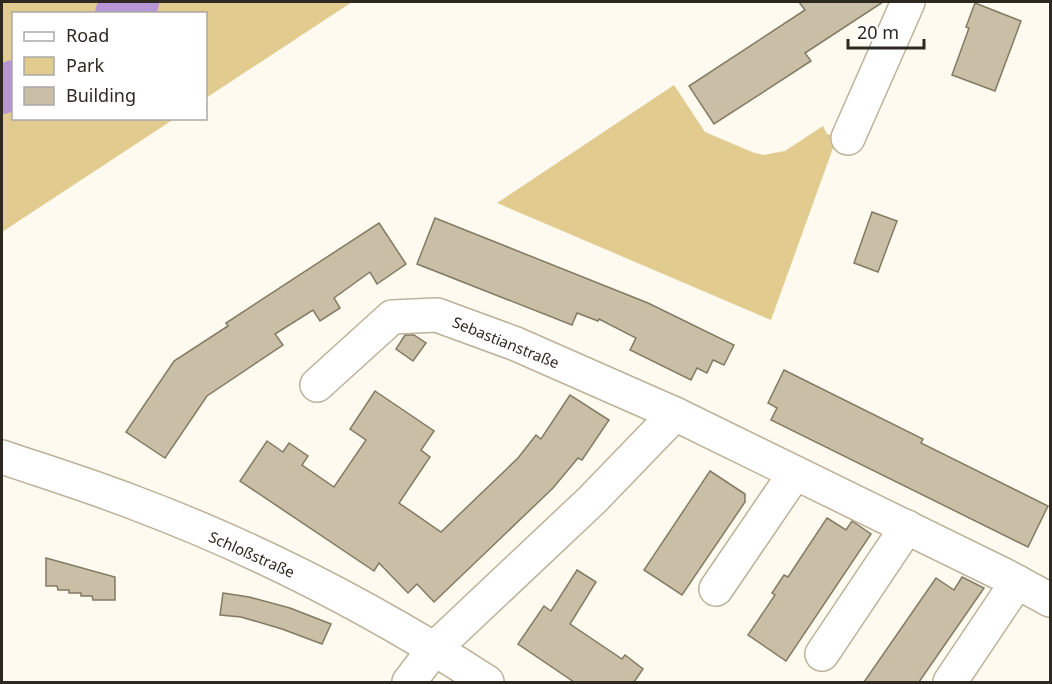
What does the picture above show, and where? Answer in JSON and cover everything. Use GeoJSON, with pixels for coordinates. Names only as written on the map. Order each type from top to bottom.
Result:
{"type":"FeatureCollection","features":[{"type":"Feature","properties":{"kind":"street"},"geometry":{"type":"LineString","coordinates":[[848,138],[908,2]]}},
{"type":"Feature","properties":{"kind":"street","name":"Sebastianstraße"},"geometry":{"type":"LineString","coordinates":[[317,385],[392,316],[436,315],[516,344],[675,414],[907,527],[1050,600]]}},
{"type":"Feature","properties":{"kind":"street"},"geometry":{"type":"LineString","coordinates":[[410,682],[435,648],[592,500],[675,414]]}},
{"type":"Feature","properties":{"kind":"street","name":"Schloßstraße"},"geometry":{"type":"LineString","coordinates":[[2,457],[136,503],[233,544],[337,593],[435,648],[487,682]]}},
{"type":"Feature","properties":{"kind":"street"},"geometry":{"type":"LineString","coordinates":[[716,589],[795,473]]}},
{"type":"Feature","properties":{"kind":"street"},"geometry":{"type":"LineString","coordinates":[[822,654],[907,527]]}},
{"type":"Feature","properties":{"kind":"street"},"geometry":{"type":"LineString","coordinates":[[950,682],[1017,582]]}},
{"type":"Feature","properties":{"kind":"green space"},"geometry":{"type":"Polygon","coordinates":[[[2,2],[352,2],[207,97],[207,12],[12,12],[12,120],[172,120],[2,232],[2,2]]]}},
{"type":"Feature","properties":{"kind":"green space"},"geometry":{"type":"Polygon","coordinates":[[[674,85],[705,132],[752,152],[763,155],[785,151],[823,126],[827,134],[837,137],[771,320],[497,203],[674,85]]]}},
{"type":"Feature","properties":{"kind":"building"},"geometry":{"type":"Polygon","coordinates":[[[799,2],[883,2],[805,53],[811,61],[714,124],[689,86],[805,10],[799,2]]]}},
{"type":"Feature","properties":{"kind":"building"},"geometry":{"type":"Polygon","coordinates":[[[975,3],[1021,21],[995,91],[952,75],[969,28],[966,27],[975,3]]]}},
{"type":"Feature","properties":{"kind":"building"},"geometry":{"type":"Polygon","coordinates":[[[872,212],[897,221],[878,272],[854,263],[872,212]]]}},
{"type":"Feature","properties":{"kind":"building"},"geometry":{"type":"Polygon","coordinates":[[[435,218],[648,303],[734,345],[724,365],[713,360],[707,373],[697,368],[691,380],[630,350],[636,338],[599,319],[598,321],[577,313],[572,325],[417,264],[435,218]]]}},
{"type":"Feature","properties":{"kind":"building"},"geometry":{"type":"Polygon","coordinates":[[[379,223],[406,264],[377,284],[370,272],[334,298],[340,308],[320,321],[313,310],[275,334],[283,345],[207,396],[165,458],[126,432],[174,361],[228,326],[226,323],[379,223]]]}},
{"type":"Feature","properties":{"kind":"building"},"geometry":{"type":"Polygon","coordinates":[[[405,335],[414,335],[426,343],[413,361],[396,349],[405,335]]]}},
{"type":"Feature","properties":{"kind":"building"},"geometry":{"type":"Polygon","coordinates":[[[784,370],[923,439],[921,443],[1048,506],[1028,547],[771,420],[777,408],[768,403],[784,370]]]}},
{"type":"Feature","properties":{"kind":"building"},"geometry":{"type":"Polygon","coordinates":[[[375,391],[434,431],[421,450],[430,457],[399,503],[441,532],[518,458],[536,435],[541,439],[570,395],[609,420],[582,460],[578,458],[553,488],[434,602],[417,584],[408,593],[379,563],[374,571],[240,481],[267,441],[283,452],[289,443],[308,456],[302,465],[334,487],[366,440],[350,429],[375,391]]]}},
{"type":"Feature","properties":{"kind":"building"},"geometry":{"type":"Polygon","coordinates":[[[710,471],[745,494],[745,502],[682,595],[644,570],[710,471]]]}},
{"type":"Feature","properties":{"kind":"building"},"geometry":{"type":"Polygon","coordinates":[[[827,518],[846,530],[852,521],[871,534],[786,661],[748,635],[775,595],[772,593],[784,575],[788,577],[827,518]]]}},
{"type":"Feature","properties":{"kind":"building"},"geometry":{"type":"Polygon","coordinates":[[[46,558],[115,577],[115,600],[93,600],[92,596],[69,593],[69,590],[58,590],[57,586],[46,586],[46,558]]]}},
{"type":"Feature","properties":{"kind":"building"},"geometry":{"type":"Polygon","coordinates":[[[577,570],[596,582],[570,624],[622,659],[625,655],[643,669],[634,682],[574,682],[518,644],[544,606],[551,611],[577,570]]]}},
{"type":"Feature","properties":{"kind":"building"},"geometry":{"type":"Polygon","coordinates":[[[962,577],[984,588],[919,682],[864,682],[936,578],[954,590],[962,577]]]}},
{"type":"Feature","properties":{"kind":"building"},"geometry":{"type":"Polygon","coordinates":[[[223,593],[290,608],[331,624],[322,644],[241,617],[220,615],[223,593]]]}},
{"type":"Feature","properties":{"kind":"waterway"},"geometry":{"type":"LineString","coordinates":[[121,12],[136,2]]}},
{"type":"Feature","properties":{"kind":"waterway"},"geometry":{"type":"LineString","coordinates":[[2,91],[12,84]]}}]}
